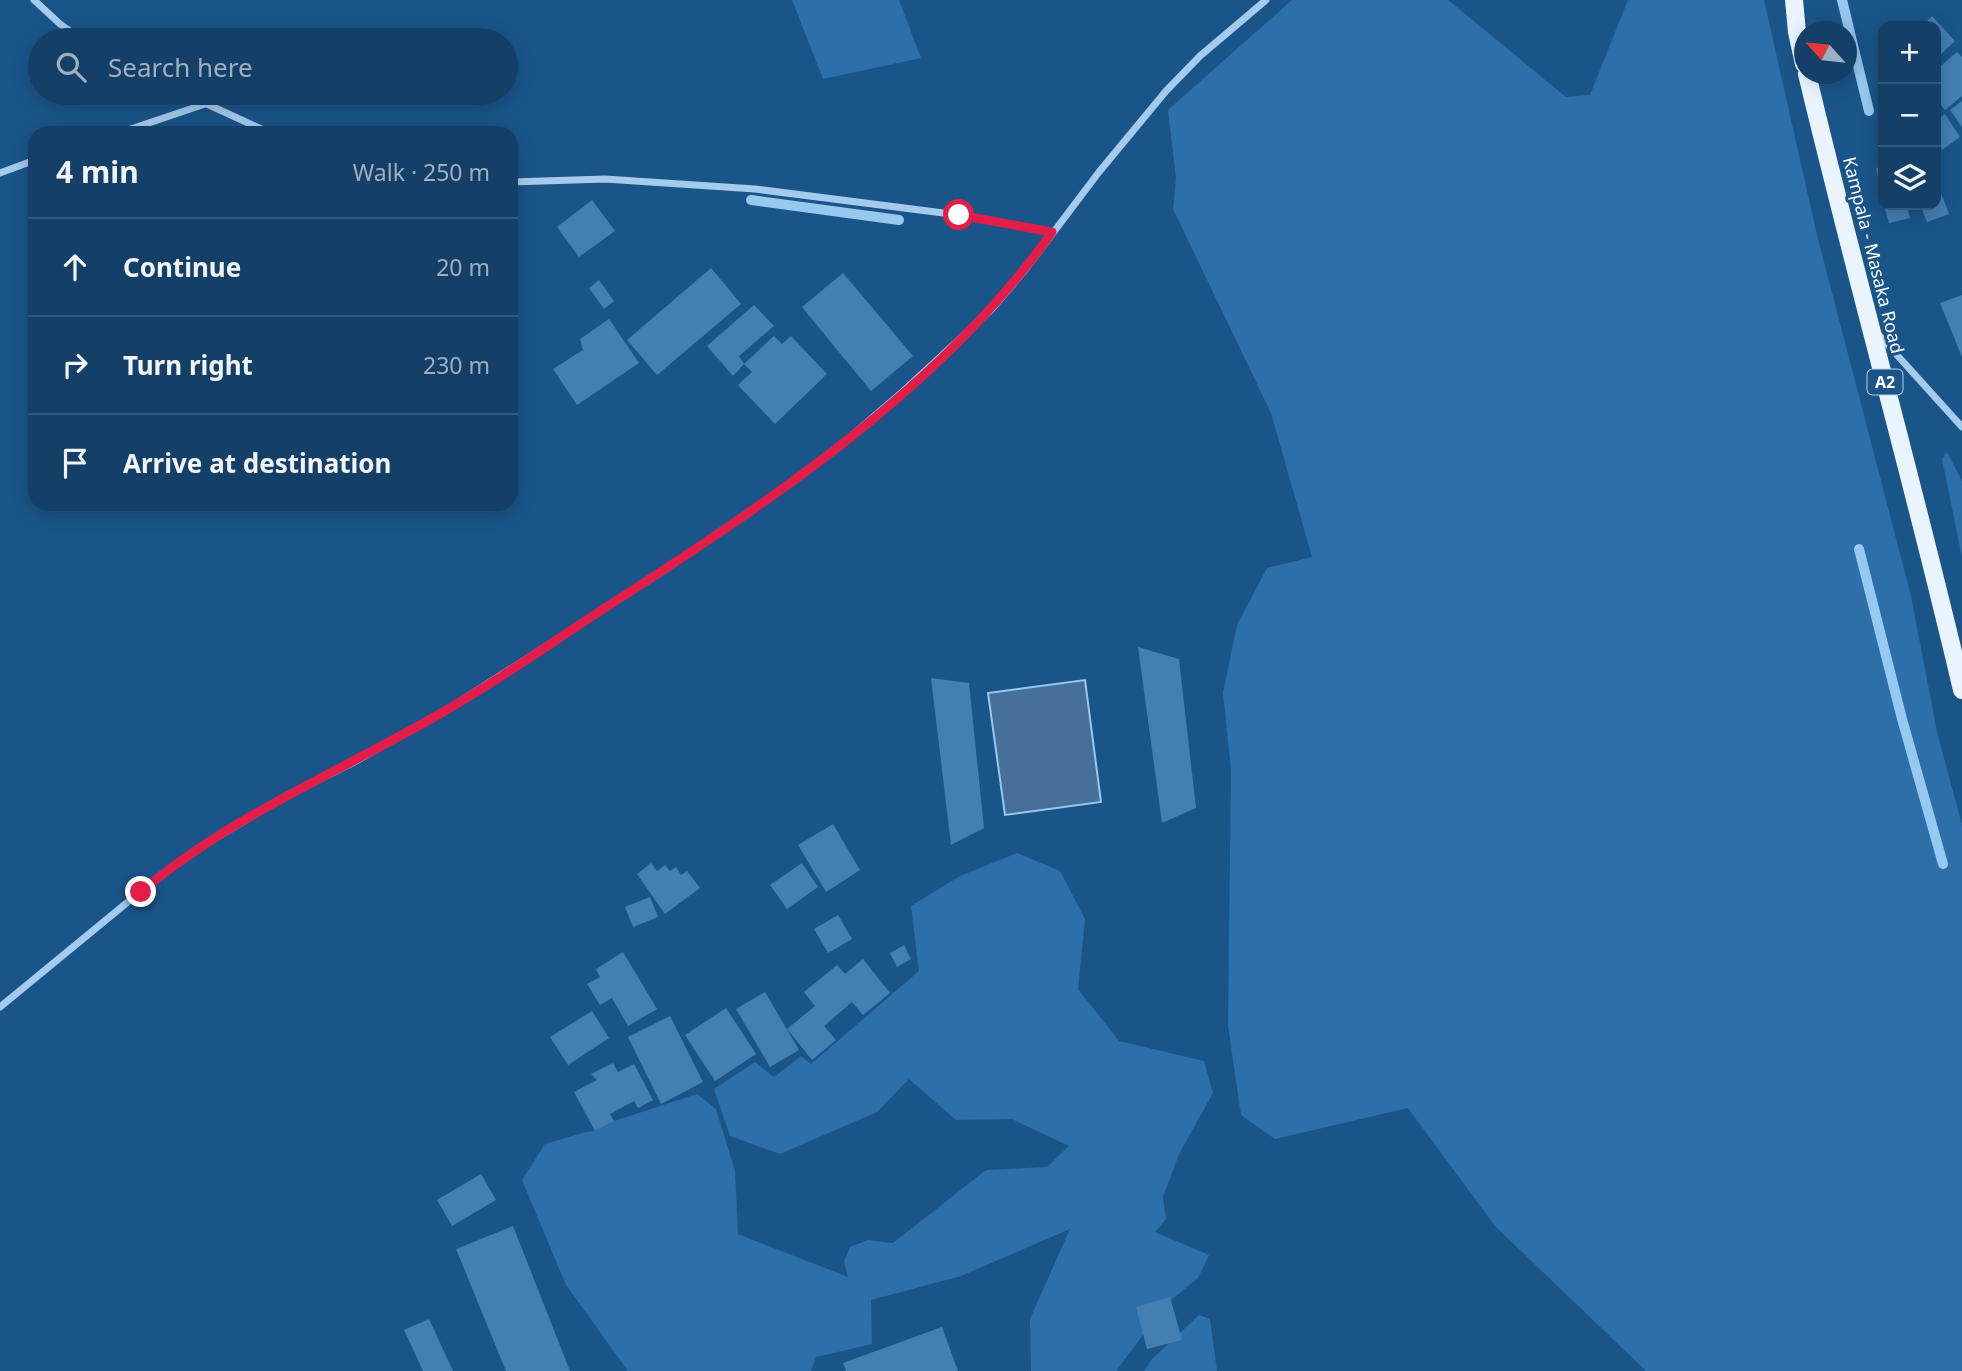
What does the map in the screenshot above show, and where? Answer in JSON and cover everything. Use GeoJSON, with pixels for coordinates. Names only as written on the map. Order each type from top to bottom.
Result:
{"type":"FeatureCollection","features":[{"type":"Feature","properties":{"kind":"main road"},"geometry":{"type":"LineString","coordinates":[[1794,0],[1796,21]]}},
{"type":"Feature","properties":{"kind":"main road","name":"Kampala - Masaka Road"},"geometry":{"type":"LineString","coordinates":[[1810,84],[1930,552],[1962,690]]}},
{"type":"Feature","properties":{"kind":"street"},"geometry":{"type":"LineString","coordinates":[[34,0],[66,28]]}},
{"type":"Feature","properties":{"kind":"street"},"geometry":{"type":"LineString","coordinates":[[0,1007],[157,878],[206,844],[284,797],[358,760],[445,711],[663,571],[794,481],[899,395],[991,310],[1166,90],[1200,56],[1266,0]]}},
{"type":"Feature","properties":{"kind":"street"},"geometry":{"type":"LineString","coordinates":[[140,126],[202,105]]}},
{"type":"Feature","properties":{"kind":"street"},"geometry":{"type":"LineString","coordinates":[[207,105],[254,126]]}},
{"type":"Feature","properties":{"kind":"street"},"geometry":{"type":"LineString","coordinates":[[0,173],[28,163]]}},
{"type":"Feature","properties":{"kind":"street"},"geometry":{"type":"LineString","coordinates":[[518,182],[605,179],[755,189],[959,215],[1052,232]]}},
{"type":"Feature","properties":{"kind":"street"},"geometry":{"type":"LineString","coordinates":[[1870,326],[1962,427]]}},
{"type":"Feature","properties":{"kind":"shaded area"},"geometry":{"type":"Polygon","coordinates":[[[792,0],[899,0],[921,58],[823,79],[792,0]]]}},
{"type":"Feature","properties":{"kind":"shaded area"},"geometry":{"type":"Polygon","coordinates":[[[1292,0],[1448,0],[1566,97],[1590,95],[1628,0],[1764,0],[1817,235],[1911,596],[1937,732],[1962,825],[1962,1371],[1646,1371],[1495,1226],[1408,1108],[1275,1139],[1241,1115],[1228,1026],[1231,771],[1223,693],[1237,625],[1267,568],[1312,557],[1271,413],[1173,209],[1176,178],[1168,110],[1292,0]]]}},
{"type":"Feature","properties":{"kind":"shaded area"},"geometry":{"type":"Polygon","coordinates":[[[1947,452],[1962,481],[1962,557],[1942,459],[1947,452]]]}},
{"type":"Feature","properties":{"kind":"shaded area"},"geometry":{"type":"Polygon","coordinates":[[[1085,680],[1101,802],[1005,815],[988,693],[1085,680]]]}},
{"type":"Feature","properties":{"kind":"shaded area"},"geometry":{"type":"Polygon","coordinates":[[[1017,853],[1060,871],[1085,919],[1078,989],[1119,1041],[1204,1061],[1213,1093],[1179,1154],[1163,1197],[1166,1219],[1155,1232],[1209,1255],[1198,1278],[1167,1303],[1116,1371],[1031,1371],[1030,1319],[1070,1229],[961,1276],[871,1300],[872,1344],[816,1357],[811,1371],[628,1371],[566,1285],[522,1180],[545,1144],[595,1131],[614,1121],[697,1094],[716,1109],[735,1171],[738,1234],[848,1277],[844,1262],[850,1247],[868,1240],[893,1243],[986,1170],[1047,1167],[1069,1146],[1012,1119],[956,1120],[909,1079],[877,1112],[780,1154],[730,1136],[714,1089],[755,1062],[774,1077],[801,1056],[811,1064],[919,971],[911,906],[960,876],[1017,853]]]}},
{"type":"Feature","properties":{"kind":"shaded area"},"geometry":{"type":"Polygon","coordinates":[[[1199,1315],[1210,1319],[1217,1371],[1144,1371],[1151,1360],[1199,1315]]]}},
{"type":"Feature","properties":{"kind":"building"},"geometry":{"type":"Polygon","coordinates":[[[1941,26],[1955,41],[1941,54],[1941,26]]]}},
{"type":"Feature","properties":{"kind":"building"},"geometry":{"type":"Polygon","coordinates":[[[1957,52],[1962,57],[1962,96],[1945,110],[1941,105],[1941,66],[1957,52]]]}},
{"type":"Feature","properties":{"kind":"building"},"geometry":{"type":"Polygon","coordinates":[[[1962,101],[1962,127],[1950,110],[1962,101]]]}},
{"type":"Feature","properties":{"kind":"building"},"geometry":{"type":"Polygon","coordinates":[[[1945,114],[1960,137],[1942,150],[1941,148],[1941,117],[1945,114]]]}},
{"type":"Feature","properties":{"kind":"building"},"geometry":{"type":"Polygon","coordinates":[[[1941,193],[1949,214],[1927,222],[1922,210],[1941,210],[1941,193]]]}},
{"type":"Feature","properties":{"kind":"building"},"geometry":{"type":"Polygon","coordinates":[[[592,200],[615,231],[579,257],[557,227],[592,200]]]}},
{"type":"Feature","properties":{"kind":"building"},"geometry":{"type":"Polygon","coordinates":[[[1885,210],[1908,210],[1910,218],[1889,223],[1885,210]]]}},
{"type":"Feature","properties":{"kind":"building"},"geometry":{"type":"Polygon","coordinates":[[[711,268],[741,304],[657,375],[627,340],[711,268]]]}},
{"type":"Feature","properties":{"kind":"building"},"geometry":{"type":"Polygon","coordinates":[[[843,273],[913,356],[871,391],[802,307],[843,273]]]}},
{"type":"Feature","properties":{"kind":"building"},"geometry":{"type":"Polygon","coordinates":[[[599,280],[614,301],[604,309],[589,288],[599,280]]]}},
{"type":"Feature","properties":{"kind":"building"},"geometry":{"type":"Polygon","coordinates":[[[1962,295],[1962,357],[1940,303],[1962,295]]]}},
{"type":"Feature","properties":{"kind":"building"},"geometry":{"type":"Polygon","coordinates":[[[754,305],[774,326],[739,356],[744,364],[733,376],[707,346],[754,305]]]}},
{"type":"Feature","properties":{"kind":"building"},"geometry":{"type":"Polygon","coordinates":[[[609,319],[639,363],[577,405],[553,369],[583,350],[580,339],[609,319]]]}},
{"type":"Feature","properties":{"kind":"building"},"geometry":{"type":"Polygon","coordinates":[[[774,336],[782,344],[791,336],[827,374],[775,424],[738,385],[752,372],[744,364],[774,336]]]}},
{"type":"Feature","properties":{"kind":"building"},"geometry":{"type":"Polygon","coordinates":[[[1138,647],[1179,659],[1196,808],[1162,823],[1138,647]]]}},
{"type":"Feature","properties":{"kind":"building"},"geometry":{"type":"Polygon","coordinates":[[[931,678],[969,683],[984,828],[951,845],[931,678]]]}},
{"type":"Feature","properties":{"kind":"building"},"geometry":{"type":"Polygon","coordinates":[[[833,824],[860,870],[826,892],[798,845],[833,824]]]}},
{"type":"Feature","properties":{"kind":"building"},"geometry":{"type":"Polygon","coordinates":[[[651,863],[657,871],[665,865],[670,871],[676,867],[681,875],[687,871],[700,888],[665,914],[637,874],[651,863]]]}},
{"type":"Feature","properties":{"kind":"building"},"geometry":{"type":"Polygon","coordinates":[[[802,863],[818,887],[787,909],[770,885],[802,863]]]}},
{"type":"Feature","properties":{"kind":"building"},"geometry":{"type":"Polygon","coordinates":[[[650,897],[658,917],[633,927],[625,907],[650,897]]]}},
{"type":"Feature","properties":{"kind":"building"},"geometry":{"type":"Polygon","coordinates":[[[838,915],[852,939],[828,953],[814,929],[838,915]]]}},
{"type":"Feature","properties":{"kind":"building"},"geometry":{"type":"Polygon","coordinates":[[[904,945],[911,959],[897,967],[890,953],[904,945]]]}},
{"type":"Feature","properties":{"kind":"building"},"geometry":{"type":"Polygon","coordinates":[[[623,952],[657,1009],[628,1026],[612,998],[600,1005],[587,984],[600,977],[596,969],[623,952]]]}},
{"type":"Feature","properties":{"kind":"building"},"geometry":{"type":"Polygon","coordinates":[[[863,959],[890,993],[863,1015],[852,1002],[824,1026],[836,1040],[812,1060],[787,1029],[815,1006],[804,992],[837,965],[845,974],[863,959]]]}},
{"type":"Feature","properties":{"kind":"building"},"geometry":{"type":"Polygon","coordinates":[[[765,992],[799,1050],[770,1067],[736,1009],[765,992]]]}},
{"type":"Feature","properties":{"kind":"building"},"geometry":{"type":"Polygon","coordinates":[[[726,1008],[756,1054],[715,1081],[685,1035],[726,1008]]]}},
{"type":"Feature","properties":{"kind":"building"},"geometry":{"type":"Polygon","coordinates":[[[592,1011],[609,1038],[568,1065],[550,1037],[592,1011]]]}},
{"type":"Feature","properties":{"kind":"building"},"geometry":{"type":"Polygon","coordinates":[[[670,1016],[703,1082],[661,1104],[628,1037],[670,1016]]]}},
{"type":"Feature","properties":{"kind":"building"},"geometry":{"type":"Polygon","coordinates":[[[613,1063],[618,1072],[634,1064],[653,1100],[638,1108],[634,1101],[610,1114],[614,1121],[595,1131],[574,1092],[597,1080],[591,1074],[613,1063]]]}},
{"type":"Feature","properties":{"kind":"building"},"geometry":{"type":"Polygon","coordinates":[[[481,1174],[496,1200],[452,1226],[437,1200],[481,1174]]]}},
{"type":"Feature","properties":{"kind":"building"},"geometry":{"type":"Polygon","coordinates":[[[513,1226],[570,1371],[506,1371],[456,1249],[513,1226]]]}},
{"type":"Feature","properties":{"kind":"building"},"geometry":{"type":"Polygon","coordinates":[[[1170,1297],[1182,1340],[1147,1349],[1136,1307],[1170,1297]]]}},
{"type":"Feature","properties":{"kind":"building"},"geometry":{"type":"Polygon","coordinates":[[[429,1319],[453,1371],[423,1371],[404,1330],[429,1319]]]}},
{"type":"Feature","properties":{"kind":"building"},"geometry":{"type":"Polygon","coordinates":[[[942,1327],[958,1371],[846,1371],[843,1363],[942,1327]]]}},
{"type":"Feature","properties":{"kind":"waterway"},"geometry":{"type":"LineString","coordinates":[[1842,0],[1869,111]]}},
{"type":"Feature","properties":{"kind":"waterway"},"geometry":{"type":"LineString","coordinates":[[751,200],[899,220]]}},
{"type":"Feature","properties":{"kind":"waterway"},"geometry":{"type":"LineString","coordinates":[[1859,549],[1902,719],[1943,864]]}},
{"type":"Feature","properties":{"kind":"route"},"geometry":{"type":"LineString","coordinates":[[141,892],[206,844],[284,797],[358,760],[445,711],[537,653],[794,481],[850,437],[991,310],[1025,270],[1052,232],[959,215]]}}]}
